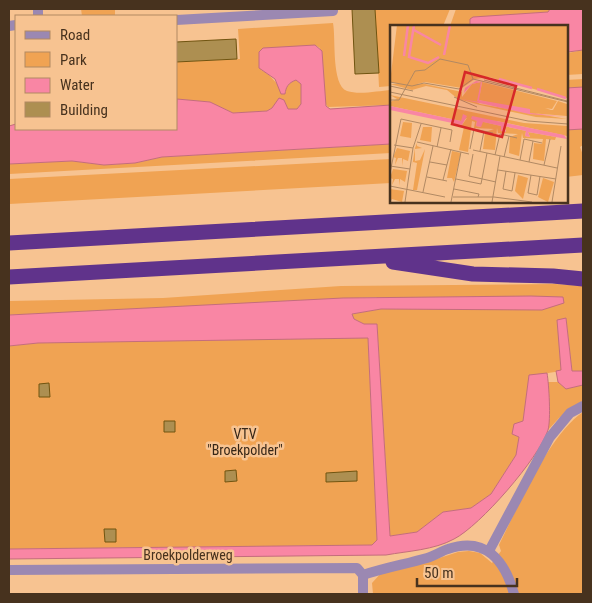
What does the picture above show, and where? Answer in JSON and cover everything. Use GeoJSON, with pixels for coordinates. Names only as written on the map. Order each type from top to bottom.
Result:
{"type":"FeatureCollection","features":[{"type":"Feature","properties":{"kind":"highway"},"geometry":{"type":"LineString","coordinates":[[9,243],[583,210]]}},
{"type":"Feature","properties":{"kind":"highway"},"geometry":{"type":"LineString","coordinates":[[9,277],[583,245]]}},
{"type":"Feature","properties":{"kind":"highway"},"geometry":{"type":"LineString","coordinates":[[364,257],[473,274],[554,276],[583,279]]}},
{"type":"Feature","properties":{"kind":"street"},"geometry":{"type":"LineString","coordinates":[[178,20],[218,13],[333,11],[333,9]]}},
{"type":"Feature","properties":{"kind":"street"},"geometry":{"type":"LineString","coordinates":[[489,551],[550,437],[570,413],[583,406]]}},
{"type":"Feature","properties":{"kind":"street"},"geometry":{"type":"LineString","coordinates":[[363,594],[363,575],[433,557],[449,548],[475,545],[489,551],[502,564],[514,594]]}},
{"type":"Feature","properties":{"kind":"street","name":"Broekpolderweg"},"geometry":{"type":"LineString","coordinates":[[9,570],[356,568],[363,575]]}},
{"type":"Feature","properties":{"kind":"green space"},"geometry":{"type":"Polygon","coordinates":[[[81,9],[115,9],[115,15],[82,15],[81,9]]]}},
{"type":"Feature","properties":{"kind":"green space"},"geometry":{"type":"Polygon","coordinates":[[[375,9],[450,9],[443,25],[390,25],[390,86],[379,87],[375,9]]]}},
{"type":"Feature","properties":{"kind":"green space"},"geometry":{"type":"Polygon","coordinates":[[[456,9],[550,9],[548,12],[470,19],[470,25],[450,25],[456,9]]]}},
{"type":"Feature","properties":{"kind":"green space"},"geometry":{"type":"Polygon","coordinates":[[[333,23],[336,71],[342,87],[347,91],[357,93],[390,90],[390,105],[328,107],[325,103],[320,48],[315,45],[261,70],[285,93],[287,86],[292,82],[296,80],[301,84],[301,104],[297,109],[288,109],[284,100],[267,111],[233,113],[210,102],[178,99],[178,62],[240,59],[238,29],[333,23]]]}},
{"type":"Feature","properties":{"kind":"green space"},"geometry":{"type":"Polygon","coordinates":[[[583,50],[583,74],[567,75],[568,53],[583,50]]]}},
{"type":"Feature","properties":{"kind":"green space"},"geometry":{"type":"Polygon","coordinates":[[[583,79],[583,145],[580,147],[583,155],[583,175],[567,177],[567,80],[583,79]]]}},
{"type":"Feature","properties":{"kind":"green space"},"geometry":{"type":"Polygon","coordinates":[[[390,144],[390,153],[9,174],[9,164],[72,161],[104,165],[135,163],[162,157],[390,144]]]}},
{"type":"Feature","properties":{"kind":"green space"},"geometry":{"type":"Polygon","coordinates":[[[390,159],[390,183],[9,204],[9,179],[390,159]]]}},
{"type":"Feature","properties":{"kind":"green space"},"geometry":{"type":"Polygon","coordinates":[[[555,284],[583,286],[583,371],[572,371],[566,318],[561,371],[529,376],[523,422],[512,434],[519,437],[516,455],[491,494],[471,508],[443,512],[417,532],[390,536],[377,324],[364,324],[354,319],[352,314],[381,309],[377,297],[9,315],[9,301],[163,298],[341,286],[555,284]]]}},
{"type":"Feature","properties":{"kind":"green space","name":"VTV \"Broekpolder\""},"geometry":{"type":"Polygon","coordinates":[[[368,338],[377,540],[372,545],[9,549],[9,346],[38,343],[368,338]]]}},
{"type":"Feature","properties":{"kind":"green space"},"geometry":{"type":"Polygon","coordinates":[[[548,382],[558,382],[566,389],[583,385],[583,402],[559,418],[548,430],[548,382]]]}},
{"type":"Feature","properties":{"kind":"green space"},"geometry":{"type":"Polygon","coordinates":[[[583,412],[583,594],[373,594],[372,583],[382,572],[421,564],[458,552],[480,553],[492,563],[501,551],[499,545],[546,454],[570,423],[583,412]]]}},
{"type":"Feature","properties":{"kind":"water"},"geometry":{"type":"Polygon","coordinates":[[[550,9],[583,9],[583,50],[568,52],[568,62],[567,25],[470,25],[470,19],[473,17],[548,12],[550,9]]]}},
{"type":"Feature","properties":{"kind":"water"},"geometry":{"type":"Polygon","coordinates":[[[315,45],[322,51],[326,106],[330,109],[390,105],[390,144],[162,157],[135,163],[104,165],[72,161],[9,164],[9,126],[15,124],[15,130],[178,130],[178,99],[210,102],[233,113],[267,111],[272,108],[279,98],[284,100],[288,109],[297,109],[301,104],[301,84],[296,80],[291,82],[285,94],[281,94],[275,79],[259,68],[259,52],[263,48],[315,45]]]}},
{"type":"Feature","properties":{"kind":"water"},"geometry":{"type":"Polygon","coordinates":[[[583,87],[583,129],[567,130],[567,88],[583,87]]]}},
{"type":"Feature","properties":{"kind":"water"},"geometry":{"type":"Polygon","coordinates":[[[563,297],[564,303],[542,310],[381,309],[352,314],[354,319],[364,324],[377,324],[390,536],[417,532],[443,512],[471,508],[491,494],[516,455],[519,437],[512,434],[514,424],[523,421],[529,375],[547,373],[549,418],[548,430],[542,442],[521,473],[493,506],[465,532],[454,539],[429,548],[386,555],[9,559],[9,549],[372,545],[377,540],[368,338],[38,343],[9,346],[9,315],[343,298],[563,297]]]}},
{"type":"Feature","properties":{"kind":"water"},"geometry":{"type":"Polygon","coordinates":[[[566,318],[572,371],[583,371],[583,385],[566,389],[558,382],[556,371],[561,370],[557,320],[566,318]]]}},
{"type":"Feature","properties":{"kind":"building"},"geometry":{"type":"Polygon","coordinates":[[[352,9],[375,9],[379,73],[355,74],[352,9]]]}},
{"type":"Feature","properties":{"kind":"building"},"geometry":{"type":"Polygon","coordinates":[[[236,39],[237,59],[178,62],[178,42],[236,39]]]}},
{"type":"Feature","properties":{"kind":"building"},"geometry":{"type":"Polygon","coordinates":[[[49,383],[50,397],[39,397],[39,384],[49,383]]]}},
{"type":"Feature","properties":{"kind":"building"},"geometry":{"type":"Polygon","coordinates":[[[164,421],[175,421],[175,432],[164,432],[164,421]]]}},
{"type":"Feature","properties":{"kind":"building"},"geometry":{"type":"Polygon","coordinates":[[[236,470],[237,481],[225,482],[225,471],[236,470]]]}},
{"type":"Feature","properties":{"kind":"building"},"geometry":{"type":"Polygon","coordinates":[[[357,471],[357,481],[326,482],[326,473],[357,471]]]}},
{"type":"Feature","properties":{"kind":"building"},"geometry":{"type":"Polygon","coordinates":[[[104,529],[116,529],[116,542],[105,542],[104,529]]]}}]}
